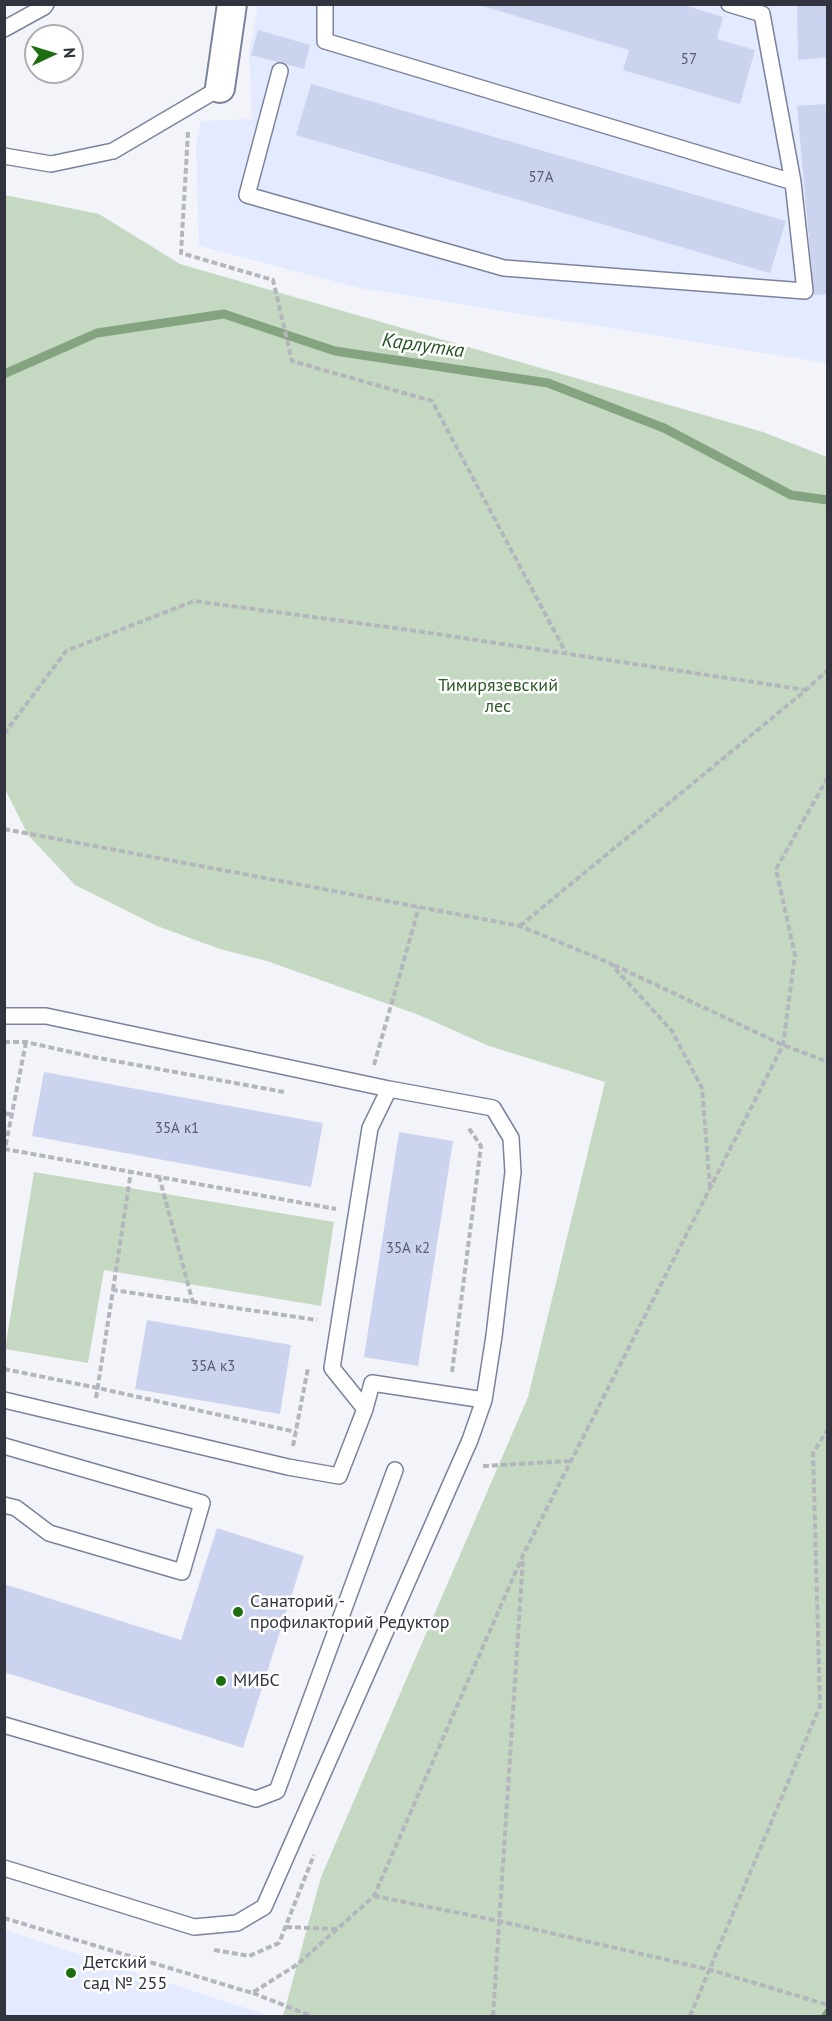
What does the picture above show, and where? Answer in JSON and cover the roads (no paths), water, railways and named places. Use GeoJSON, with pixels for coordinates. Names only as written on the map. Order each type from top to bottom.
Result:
{"type":"FeatureCollection","features":[{"type":"Feature","properties":{"kind":"street"},"geometry":{"type":"LineString","coordinates":[[220,88],[232,4]]}},
{"type":"Feature","properties":{"kind":"lane"},"geometry":{"type":"LineString","coordinates":[[4,29],[44,8],[46,4]]}},
{"type":"Feature","properties":{"kind":"lane"},"geometry":{"type":"LineString","coordinates":[[325,4],[325,41],[793,182]]}},
{"type":"Feature","properties":{"kind":"lane"},"geometry":{"type":"LineString","coordinates":[[280,71],[247,195],[504,268],[805,291],[793,182],[762,15],[732,5]]}},
{"type":"Feature","properties":{"kind":"lane"},"geometry":{"type":"LineString","coordinates":[[4,156],[51,164],[112,151],[220,88]]}},
{"type":"Feature","properties":{"kind":"lane"},"geometry":{"type":"LineString","coordinates":[[4,1016],[46,1016],[389,1089],[493,1108],[511,1138],[513,1172],[494,1336],[484,1400],[470,1440],[264,1907],[237,1923],[194,1927],[4,1868]]}},
{"type":"Feature","properties":{"kind":"lane"},"geometry":{"type":"LineString","coordinates":[[365,1409],[332,1368],[370,1128],[389,1089]]}},
{"type":"Feature","properties":{"kind":"lane"},"geometry":{"type":"LineString","coordinates":[[4,1400],[288,1467],[339,1476],[365,1409],[372,1383],[484,1400]]}},
{"type":"Feature","properties":{"kind":"lane"},"geometry":{"type":"LineString","coordinates":[[4,1446],[202,1503],[182,1572],[49,1533],[16,1508],[4,1505]]}},
{"type":"Feature","properties":{"kind":"lane"},"geometry":{"type":"LineString","coordinates":[[4,1725],[256,1799],[277,1791],[396,1470]]}},
{"type":"Feature","properties":{"kind":"waterway","name":"Карлутка"},"geometry":{"type":"LineString","coordinates":[[4,374],[97,333],[224,314],[335,351],[548,383],[664,428],[791,495],[828,500]]}},
{"type":"Feature","properties":{"kind":"place","name":"Санаторий - профилакторий Редуктор"},"geometry":{"type":"Point","coordinates":[238,1612]}},
{"type":"Feature","properties":{"kind":"place","name":"МИБС"},"geometry":{"type":"Point","coordinates":[221,1681]}},
{"type":"Feature","properties":{"kind":"place","name":"Детский сад № 255"},"geometry":{"type":"Point","coordinates":[71,1973]}},
{"type":"Feature","properties":{"kind":"park label","name":"Тимирязевский лес"},"geometry":{"type":"Point","coordinates":[498,696]}}]}
